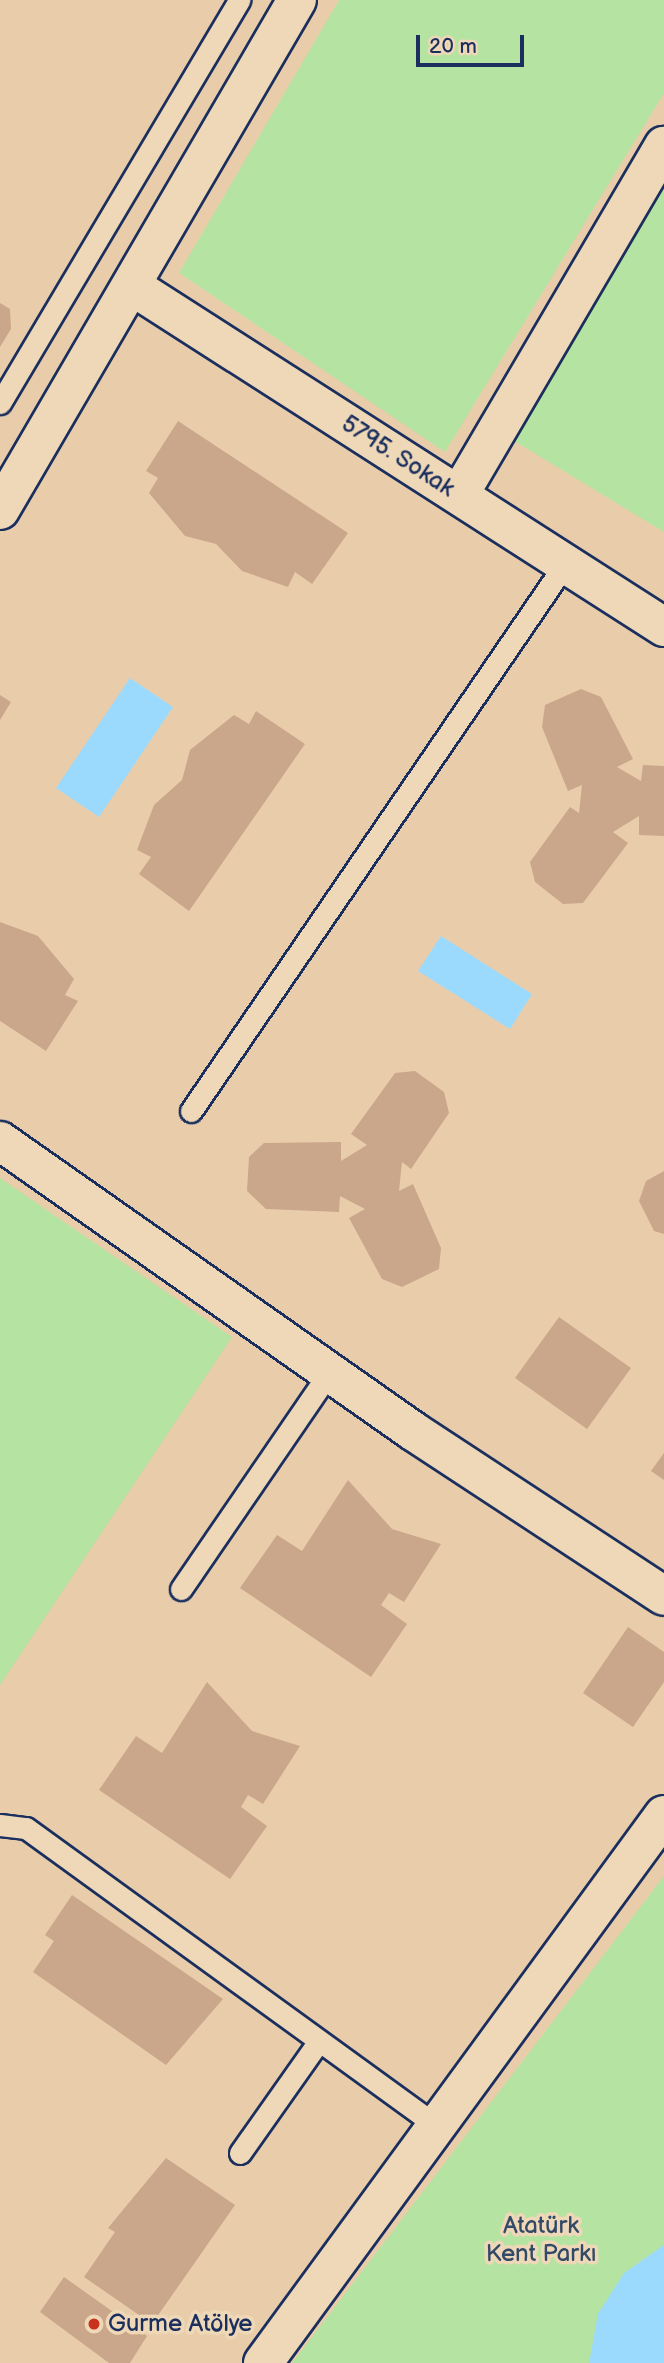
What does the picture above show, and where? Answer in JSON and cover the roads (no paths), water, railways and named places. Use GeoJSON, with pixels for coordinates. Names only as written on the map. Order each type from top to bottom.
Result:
{"type":"FeatureCollection","features":[{"type":"Feature","properties":{"kind":"street"},"geometry":{"type":"LineString","coordinates":[[0,510],[297,0]]}},
{"type":"Feature","properties":{"kind":"street"},"geometry":{"type":"LineString","coordinates":[[459,495],[664,146]]}},
{"type":"Feature","properties":{"kind":"street","name":"5795. Sokak"},"geometry":{"type":"LineString","coordinates":[[132,286],[664,626]]}},
{"type":"Feature","properties":{"kind":"street"},"geometry":{"type":"LineString","coordinates":[[0,1141],[664,1596]]}},
{"type":"Feature","properties":{"kind":"street"},"geometry":{"type":"LineString","coordinates":[[263,2363],[664,1815]]}},
{"type":"Feature","properties":{"kind":"lane"},"geometry":{"type":"LineString","coordinates":[[0,403],[239,0]]}},
{"type":"Feature","properties":{"kind":"lane"},"geometry":{"type":"LineString","coordinates":[[191,1111],[565,564]]}},
{"type":"Feature","properties":{"kind":"lane"},"geometry":{"type":"LineString","coordinates":[[180,1589],[331,1370]]}},
{"type":"Feature","properties":{"kind":"lane"},"geometry":{"type":"LineString","coordinates":[[0,1825],[26,1828],[437,2126]]}},
{"type":"Feature","properties":{"kind":"lane"},"geometry":{"type":"LineString","coordinates":[[240,2153],[319,2041]]}},
{"type":"Feature","properties":{"kind":"water"},"geometry":{"type":"Polygon","coordinates":[[[130,678],[173,707],[99,817],[56,788],[130,678]]]}},
{"type":"Feature","properties":{"kind":"water"},"geometry":{"type":"Polygon","coordinates":[[[441,936],[532,994],[510,1029],[418,971],[441,936]]]}},
{"type":"Feature","properties":{"kind":"water"},"geometry":{"type":"Polygon","coordinates":[[[664,2245],[664,2363],[589,2363],[598,2314],[624,2273],[664,2245]]]}},
{"type":"Feature","properties":{"kind":"place","name":"Gurme Atölye"},"geometry":{"type":"Point","coordinates":[94,2324]}},
{"type":"Feature","properties":{"kind":"park label","name":"Atatürk Kent Parkı"},"geometry":{"type":"Point","coordinates":[541,2240]}}]}
